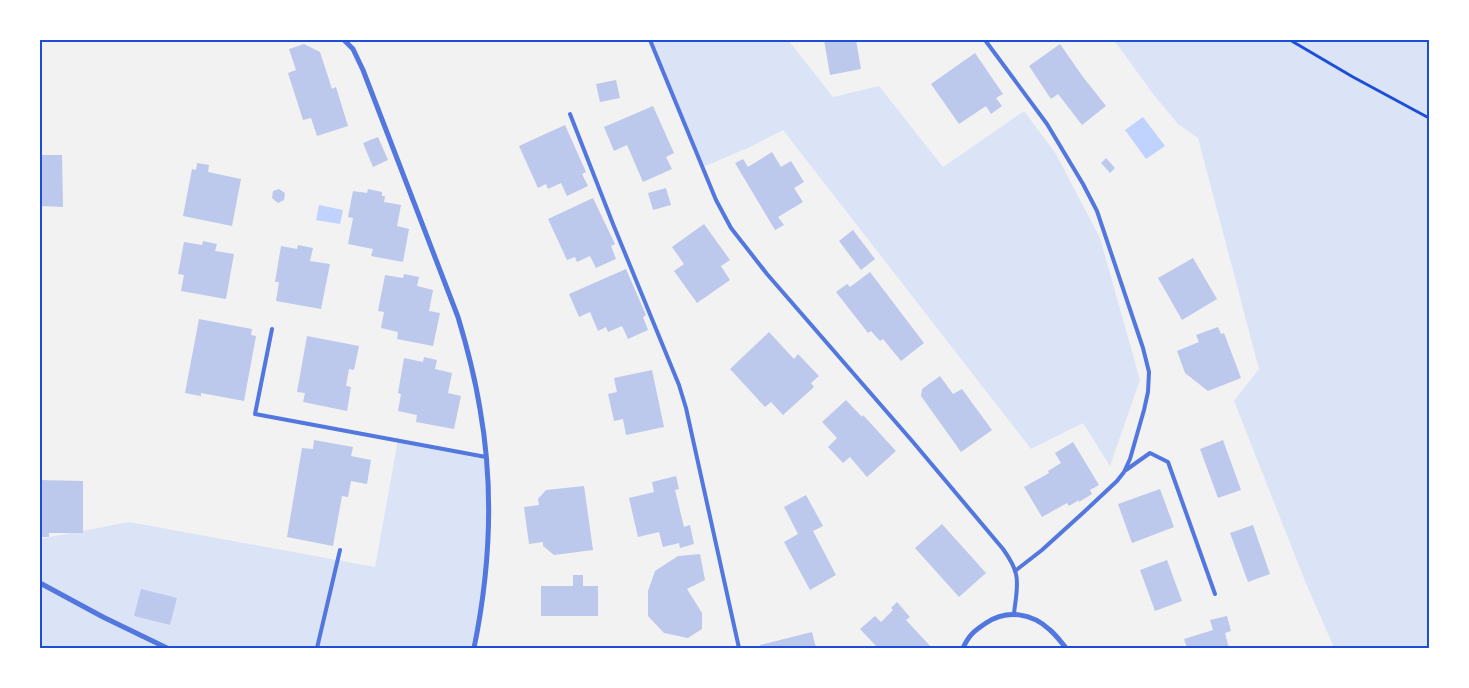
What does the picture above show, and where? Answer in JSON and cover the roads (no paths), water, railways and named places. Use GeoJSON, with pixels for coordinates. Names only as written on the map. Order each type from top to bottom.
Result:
{"type":"FeatureCollection","features":[{"type":"Feature","properties":{"kind":"street"},"geometry":{"type":"LineString","coordinates":[[344,40],[353,49],[363,70],[458,317],[470,359],[479,402],[489,501],[483,596],[474,648]]}},
{"type":"Feature","properties":{"kind":"street"},"geometry":{"type":"LineString","coordinates":[[40,583],[103,618],[167,648]]}},
{"type":"Feature","properties":{"kind":"street"},"geometry":{"type":"LineString","coordinates":[[963,648],[969,636],[981,626],[994,617],[1005,614],[1025,615],[1033,618],[1050,630],[1066,648]]}},
{"type":"Feature","properties":{"kind":"lane"},"geometry":{"type":"LineString","coordinates":[[650,40],[716,200],[731,228],[767,274],[1003,548],[1015,571],[1017,584],[1014,614]]}},
{"type":"Feature","properties":{"kind":"lane"},"geometry":{"type":"LineString","coordinates":[[986,40],[1046,124],[1097,210],[1144,348],[1149,372],[1148,392],[1130,459],[1124,472],[1085,511],[1042,550],[1015,571]]}},
{"type":"Feature","properties":{"kind":"lane"},"geometry":{"type":"LineString","coordinates":[[570,114],[679,385],[686,408],[739,648]]}},
{"type":"Feature","properties":{"kind":"lane"},"geometry":{"type":"LineString","coordinates":[[272,329],[255,414],[486,457]]}},
{"type":"Feature","properties":{"kind":"lane"},"geometry":{"type":"LineString","coordinates":[[1124,472],[1150,453],[1168,462],[1215,594]]}},
{"type":"Feature","properties":{"kind":"lane"},"geometry":{"type":"LineString","coordinates":[[317,648],[340,550]]}},
{"type":"Feature","properties":{"kind":"water"},"geometry":{"type":"Polygon","coordinates":[[[1143,117],[1165,146],[1146,159],[1125,130],[1143,117]]]}},
{"type":"Feature","properties":{"kind":"water"},"geometry":{"type":"Polygon","coordinates":[[[319,205],[343,210],[340,224],[316,220],[319,205]]]}}]}
